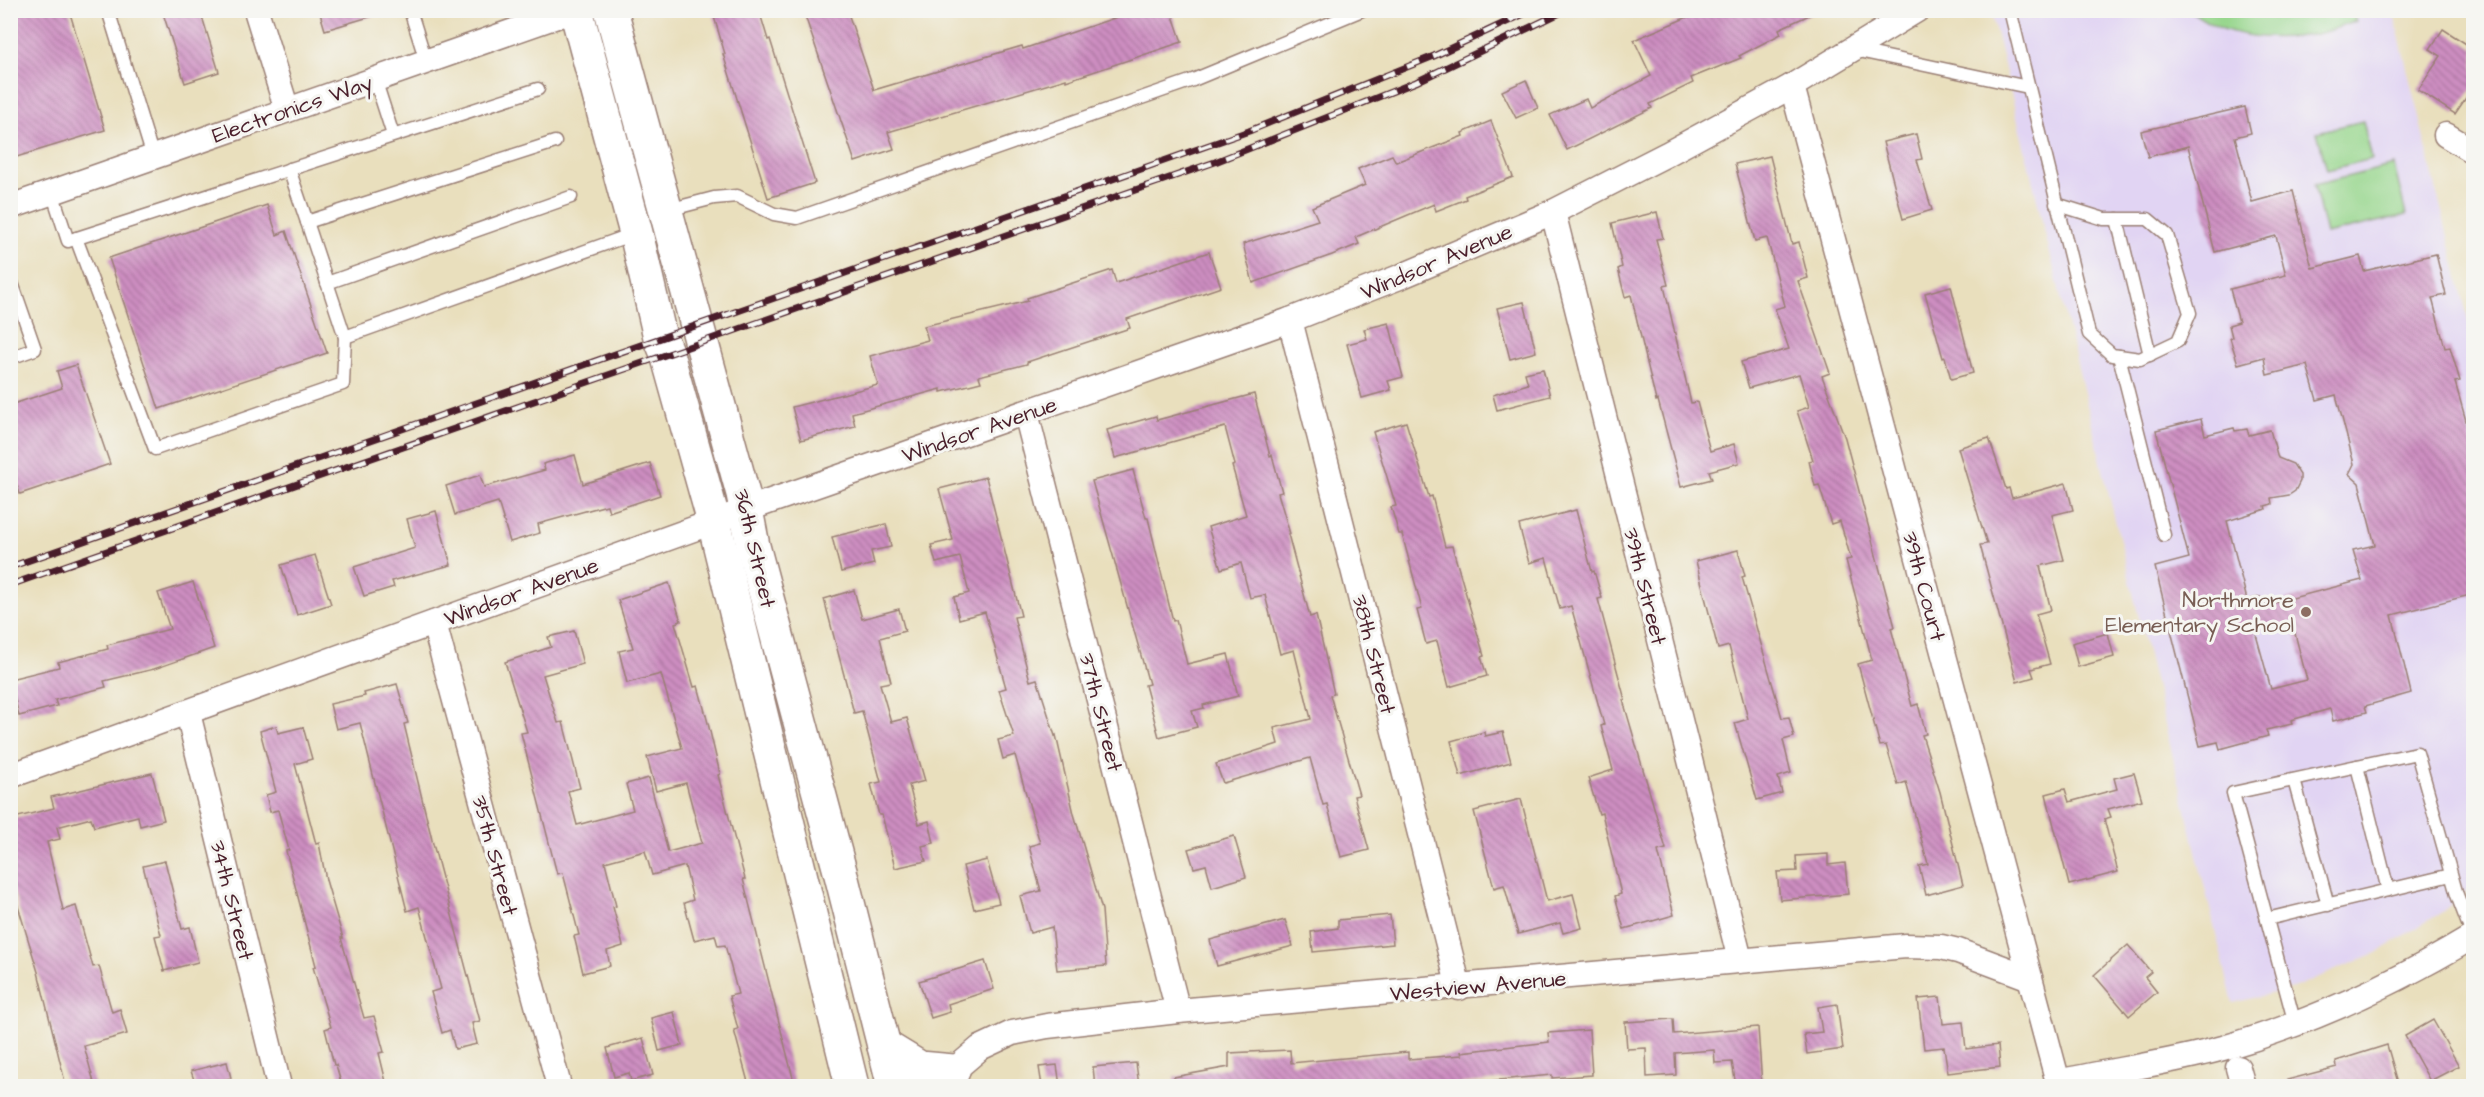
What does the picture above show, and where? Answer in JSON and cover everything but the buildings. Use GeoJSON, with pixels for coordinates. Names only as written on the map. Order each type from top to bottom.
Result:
{"type":"FeatureCollection","features":[{"type":"Feature","properties":{"kind":"street"},"geometry":{"type":"LineString","coordinates":[[256,10],[287,110]]}},
{"type":"Feature","properties":{"kind":"street","name":"Electronics Way"},"geometry":{"type":"LineString","coordinates":[[10,207],[575,10]]}},
{"type":"Feature","properties":{"kind":"street","name":"36th Street"},"geometry":{"type":"LineString","coordinates":[[575,10],[636,233],[660,337],[667,354],[714,522],[852,1086]]}},
{"type":"Feature","properties":{"kind":"street","name":"36th Street"},"geometry":{"type":"LineString","coordinates":[[611,10],[748,510],[753,546],[841,874],[894,1086]]}},
{"type":"Feature","properties":{"kind":"street","name":"Windsor Avenue"},"geometry":{"type":"LineString","coordinates":[[10,776],[714,522],[1290,320],[1402,276],[1553,212],[1667,154],[1792,86],[1917,10]]}},
{"type":"Feature","properties":{"kind":"street","name":"39th Court"},"geometry":{"type":"LineString","coordinates":[[1792,86],[2058,1084]]}},
{"type":"Feature","properties":{"kind":"street"},"geometry":{"type":"LineString","coordinates":[[2446,135],[2474,152]]}},
{"type":"Feature","properties":{"kind":"street","name":"39th Street"},"geometry":{"type":"LineString","coordinates":[[1553,212],[1740,960]]}},
{"type":"Feature","properties":{"kind":"street","name":"38th Street"},"geometry":{"type":"LineString","coordinates":[[1290,320],[1459,988]]}},
{"type":"Feature","properties":{"kind":"street","name":"37th Street"},"geometry":{"type":"LineString","coordinates":[[1026,412],[1178,1011]]}},
{"type":"Feature","properties":{"kind":"street","name":"35th Street"},"geometry":{"type":"LineString","coordinates":[[434,623],[559,1086]]}},
{"type":"Feature","properties":{"kind":"street","name":"34th Street"},"geometry":{"type":"LineString","coordinates":[[188,712],[279,1086]]}},
{"type":"Feature","properties":{"kind":"street"},"geometry":{"type":"LineString","coordinates":[[2058,1084],[2222,1048],[2316,1017],[2391,981],[2473,937]]}},
{"type":"Feature","properties":{"kind":"street","name":"Westview Avenue"},"geometry":{"type":"LineString","coordinates":[[946,1079],[980,1048],[1012,1033],[1178,1011],[1459,988],[1887,947],[1941,947],[1975,956],[2030,978]]}},
{"type":"Feature","properties":{"kind":"street"},"geometry":{"type":"LineString","coordinates":[[884,1046],[920,1068],[946,1079]]}},
{"type":"Feature","properties":{"kind":"lane"},"geometry":{"type":"LineString","coordinates":[[108,10],[153,157]]}},
{"type":"Feature","properties":{"kind":"lane"},"geometry":{"type":"LineString","coordinates":[[410,10],[426,61]]}},
{"type":"Feature","properties":{"kind":"lane"},"geometry":{"type":"LineString","coordinates":[[667,211],[714,198],[737,196],[774,214],[797,218],[1193,80],[1362,10]]}},
{"type":"Feature","properties":{"kind":"lane"},"geometry":{"type":"LineString","coordinates":[[2010,10],[2056,204],[2089,334],[2112,355],[2140,359],[2178,340],[2190,313],[2167,235],[2148,219],[2104,219],[2056,204]]}},
{"type":"Feature","properties":{"kind":"lane"},"geometry":{"type":"LineString","coordinates":[[1852,49],[2028,87]]}},
{"type":"Feature","properties":{"kind":"lane"},"geometry":{"type":"LineString","coordinates":[[375,80],[393,135]]}},
{"type":"Feature","properties":{"kind":"lane"},"geometry":{"type":"LineString","coordinates":[[52,192],[68,241],[538,88]]}},
{"type":"Feature","properties":{"kind":"lane"},"geometry":{"type":"LineString","coordinates":[[307,222],[555,142]]}},
{"type":"Feature","properties":{"kind":"lane"},"geometry":{"type":"LineString","coordinates":[[75,238],[155,449],[343,384],[345,337],[288,169]]}},
{"type":"Feature","properties":{"kind":"lane"},"geometry":{"type":"LineString","coordinates":[[327,283],[571,196]]}},
{"type":"Feature","properties":{"kind":"lane"},"geometry":{"type":"LineString","coordinates":[[2116,219],[2150,355]]}},
{"type":"Feature","properties":{"kind":"lane"},"geometry":{"type":"LineString","coordinates":[[345,337],[636,233]]}},
{"type":"Feature","properties":{"kind":"lane"},"geometry":{"type":"LineString","coordinates":[[10,277],[35,350],[10,358]]}},
{"type":"Feature","properties":{"kind":"lane"},"geometry":{"type":"LineString","coordinates":[[2119,356],[2164,535]]}},
{"type":"Feature","properties":{"kind":"lane"},"geometry":{"type":"LineString","coordinates":[[2295,1024],[2233,793],[2417,753],[2457,895],[2473,937]]}},
{"type":"Feature","properties":{"kind":"lane"},"geometry":{"type":"LineString","coordinates":[[2357,766],[2388,890]]}},
{"type":"Feature","properties":{"kind":"lane"},"geometry":{"type":"LineString","coordinates":[[2294,780],[2328,905]]}},
{"type":"Feature","properties":{"kind":"lane"},"geometry":{"type":"LineString","coordinates":[[2267,919],[2451,875]]}},
{"type":"Feature","properties":{"kind":"shaded area","name":"Northmore Elementary School"},"geometry":{"type":"Polygon","coordinates":[[[1991,11],[2393,11],[2473,340],[2473,885],[2442,912],[2376,953],[2293,988],[2233,1003],[1991,11]]]}},
{"type":"Feature","properties":{"kind":"green space"},"geometry":{"type":"Polygon","coordinates":[[[2191,11],[2352,11],[2356,21],[2317,34],[2280,38],[2233,32],[2204,20],[2191,11]]]}},
{"type":"Feature","properties":{"kind":"green space"},"geometry":{"type":"Polygon","coordinates":[[[2363,121],[2372,159],[2327,170],[2317,132],[2363,121]]]}},
{"type":"Feature","properties":{"kind":"green space"},"geometry":{"type":"Polygon","coordinates":[[[2394,165],[2406,215],[2326,234],[2314,185],[2394,165]]]}},
{"type":"Feature","properties":{"kind":"railway"},"geometry":{"type":"LineString","coordinates":[[10,567],[1249,131],[1434,56],[1532,10]]}},
{"type":"Feature","properties":{"kind":"railway"},"geometry":{"type":"LineString","coordinates":[[10,585],[1215,162],[1416,82],[1566,10]]}},
{"type":"Feature","properties":{"kind":"place","name":"Northmore Elementary School"},"geometry":{"type":"Point","coordinates":[2306,612]}}]}
